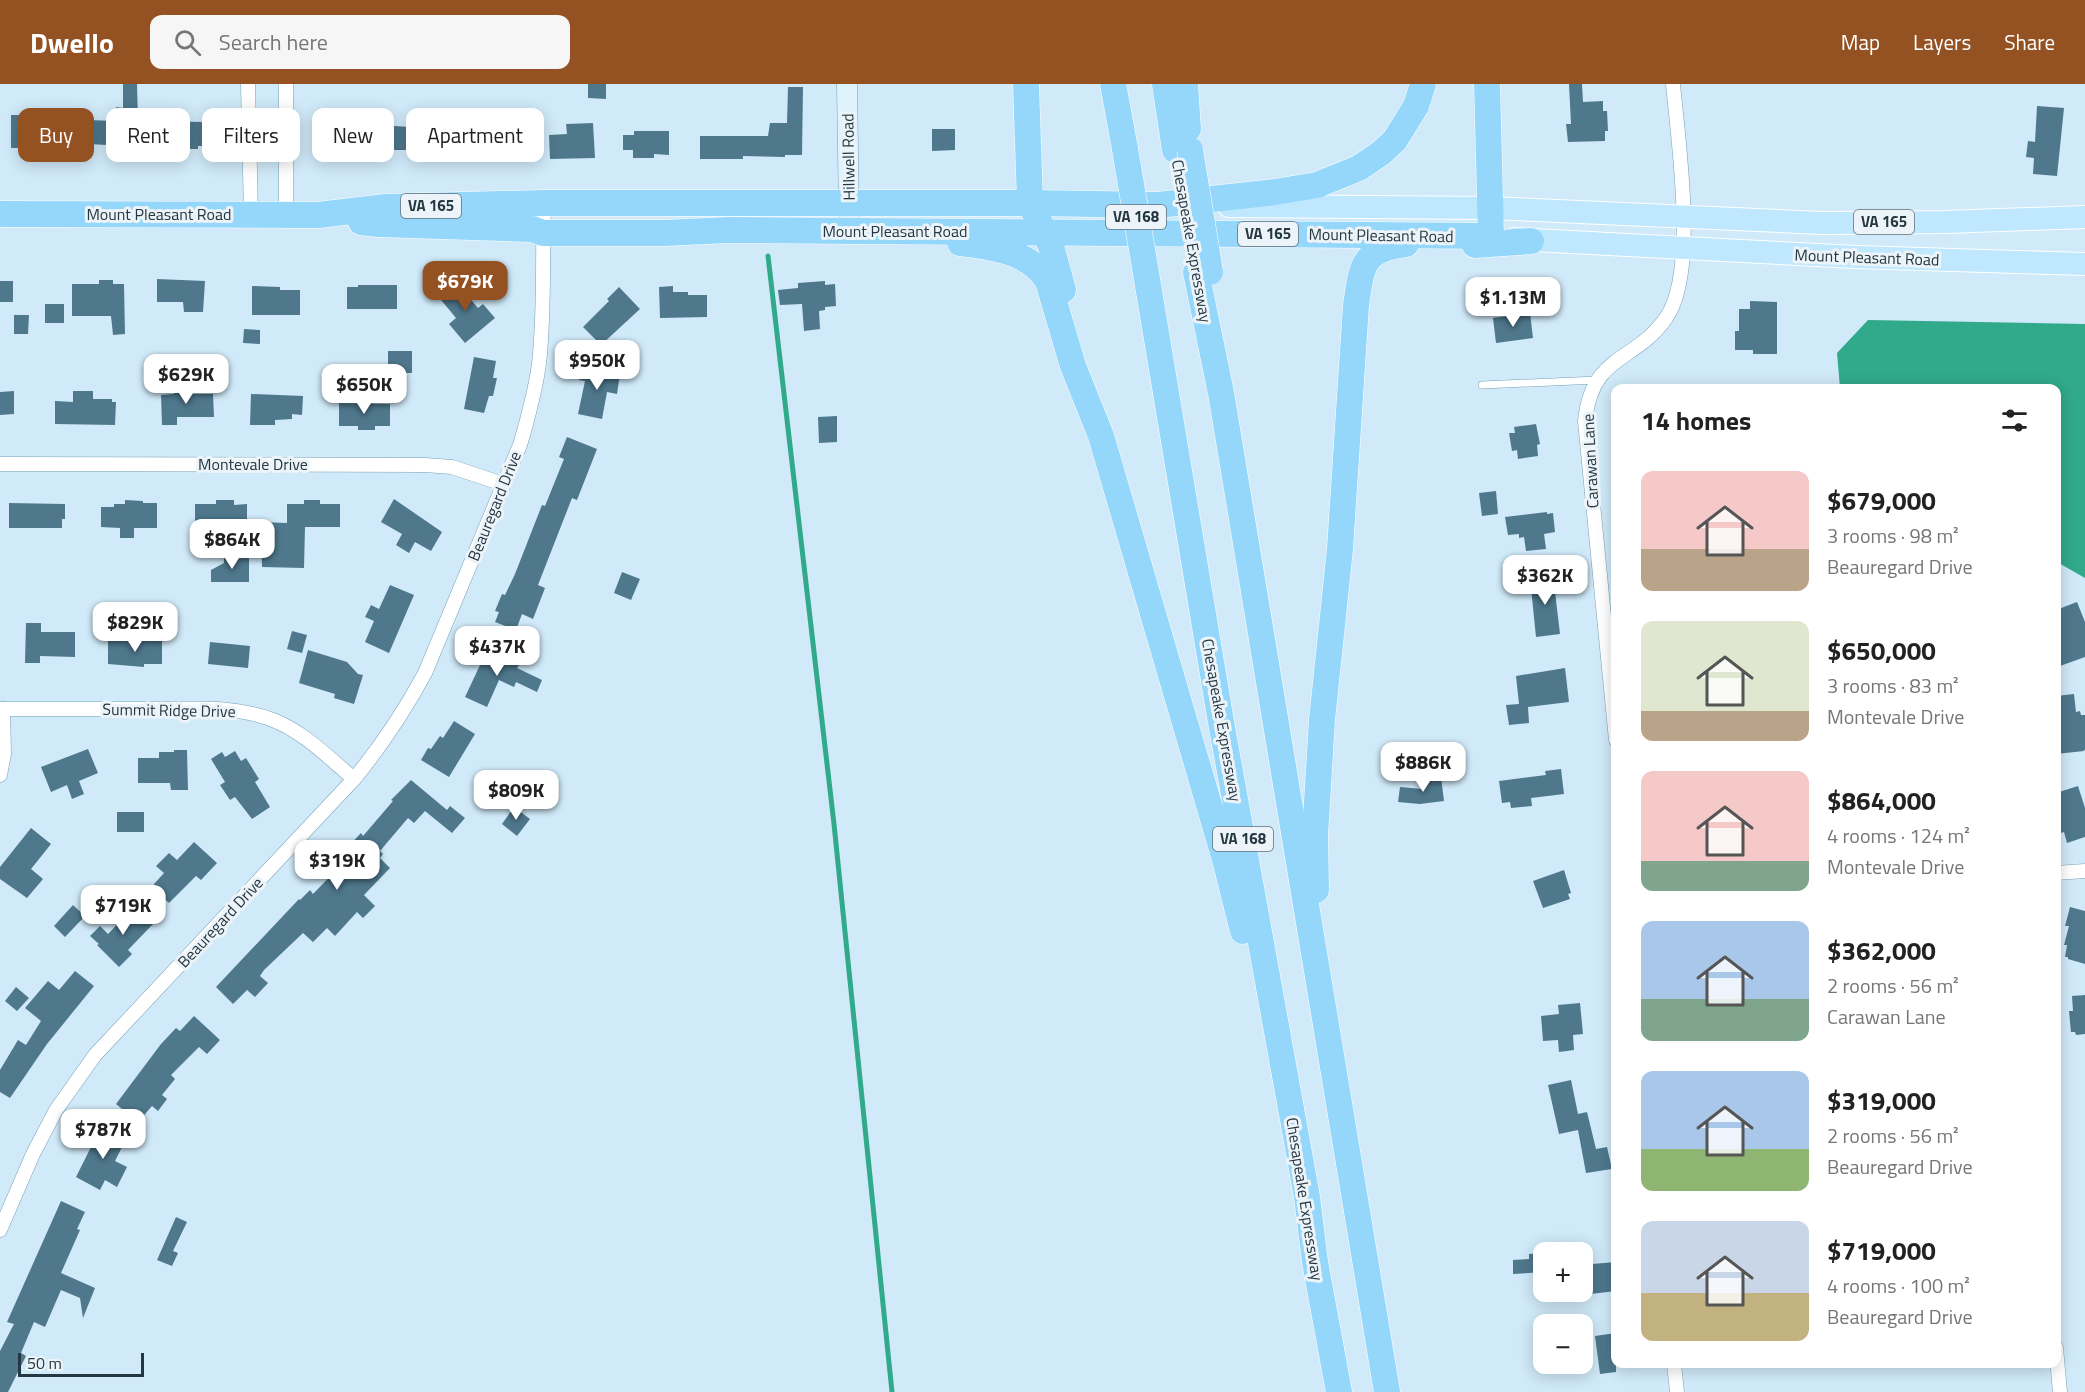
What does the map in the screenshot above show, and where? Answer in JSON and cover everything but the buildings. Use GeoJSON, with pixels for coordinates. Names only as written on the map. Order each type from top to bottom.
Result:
{"type":"FeatureCollection","features":[{"type":"Feature","properties":{"kind":"highway"},"geometry":{"type":"LineString","coordinates":[[1026,84],[1030,203],[1051,246],[1101,436],[1226,863],[1246,941],[1271,1000]]}},
{"type":"Feature","properties":{"kind":"highway","name":"Chesapeake Expressway"},"geometry":{"type":"LineString","coordinates":[[1113,84],[1221,722],[1339,1392]]}},
{"type":"Feature","properties":{"kind":"highway","name":"Chesapeake Expressway"},"geometry":{"type":"LineString","coordinates":[[1165,84],[1182,150],[1203,272],[1221,393],[1387,1392]]}},
{"type":"Feature","properties":{"kind":"highway"},"geometry":{"type":"LineString","coordinates":[[1182,150],[1185,84]]}},
{"type":"Feature","properties":{"kind":"highway"},"geometry":{"type":"LineString","coordinates":[[1158,205],[1317,185],[1359,168],[1395,140],[1416,106],[1422,84]]}},
{"type":"Feature","properties":{"kind":"highway"},"geometry":{"type":"LineString","coordinates":[[1487,84],[1491,236]]}},
{"type":"Feature","properties":{"kind":"highway","name":"Mount Pleasant Road"},"geometry":{"type":"LineString","coordinates":[[0,214],[318,215],[386,207],[544,203],[1158,205]]}},
{"type":"Feature","properties":{"kind":"highway","name":"Mount Pleasant Road"},"geometry":{"type":"LineString","coordinates":[[318,215],[379,224],[532,229],[543,233],[849,230],[1491,236]]}},
{"type":"Feature","properties":{"kind":"highway"},"geometry":{"type":"LineString","coordinates":[[849,230],[964,244],[1016,255],[1030,261],[1048,281],[1073,366],[1101,436]]}},
{"type":"Feature","properties":{"kind":"highway"},"geometry":{"type":"LineString","coordinates":[[1346,1146],[1339,1031],[1315,884],[1322,720],[1340,549],[1356,305],[1362,268],[1377,250],[1389,246],[1409,243],[1475,245],[1531,241]]}},
{"type":"Feature","properties":{"kind":"main road","name":"Mount Pleasant Road"},"geometry":{"type":"LineString","coordinates":[[1158,205],[1492,208],[1856,222],[1946,222],[2085,217]]}},
{"type":"Feature","properties":{"kind":"main road","name":"Mount Pleasant Road"},"geometry":{"type":"LineString","coordinates":[[1491,236],[1531,241],[1856,257],[2085,264]]}},
{"type":"Feature","properties":{"kind":"street"},"geometry":{"type":"LineString","coordinates":[[248,84],[251,215]]}},
{"type":"Feature","properties":{"kind":"street"},"geometry":{"type":"LineString","coordinates":[[286,84],[286,215]]}},
{"type":"Feature","properties":{"kind":"street","name":"Hillwell Road"},"geometry":{"type":"LineString","coordinates":[[847,84],[849,230]]}},
{"type":"Feature","properties":{"kind":"street","name":"Carawan Lane"},"geometry":{"type":"LineString","coordinates":[[1611,651],[1585,421],[1589,396],[1606,368],[1648,338],[1666,318],[1673,306],[1677,291],[1683,247],[1684,217],[1673,84]]}},
{"type":"Feature","properties":{"kind":"street","name":"Beauregard Drive"},"geometry":{"type":"LineString","coordinates":[[0,1230],[33,1154],[56,1110],[95,1055],[354,779],[381,746],[410,702],[425,673],[519,445],[531,407],[539,365],[542,323],[544,203]]}},
{"type":"Feature","properties":{"kind":"street","name":"Montevale Drive"},"geometry":{"type":"LineString","coordinates":[[0,464],[425,465],[452,467],[503,484]]}},
{"type":"Feature","properties":{"kind":"street"},"geometry":{"type":"LineString","coordinates":[[0,775],[4,754],[2,709]]}},
{"type":"Feature","properties":{"kind":"street","name":"Summit Ridge Drive"},"geometry":{"type":"LineString","coordinates":[[2,709],[174,709],[247,712],[272,719],[296,732],[354,779]]}},
{"type":"Feature","properties":{"kind":"street"},"geometry":{"type":"LineString","coordinates":[[2061,873],[2085,871]]}},
{"type":"Feature","properties":{"kind":"street"},"geometry":{"type":"LineString","coordinates":[[1674,1368],[1677,1392]]}},
{"type":"Feature","properties":{"kind":"street"},"geometry":{"type":"LineString","coordinates":[[2058,1368],[2061,1392]]}},
{"type":"Feature","properties":{"kind":"lane"},"geometry":{"type":"LineString","coordinates":[[1482,385],[1598,380]]}},
{"type":"Feature","properties":{"kind":"shaded area"},"geometry":{"type":"Polygon","coordinates":[[[1868,320],[2085,324],[2085,578],[2061,564],[2061,384],[1840,384],[1837,353],[1868,320]]]}},
{"type":"Feature","properties":{"kind":"waterway"},"geometry":{"type":"LineString","coordinates":[[768,256],[834,824],[892,1392]]}}]}
